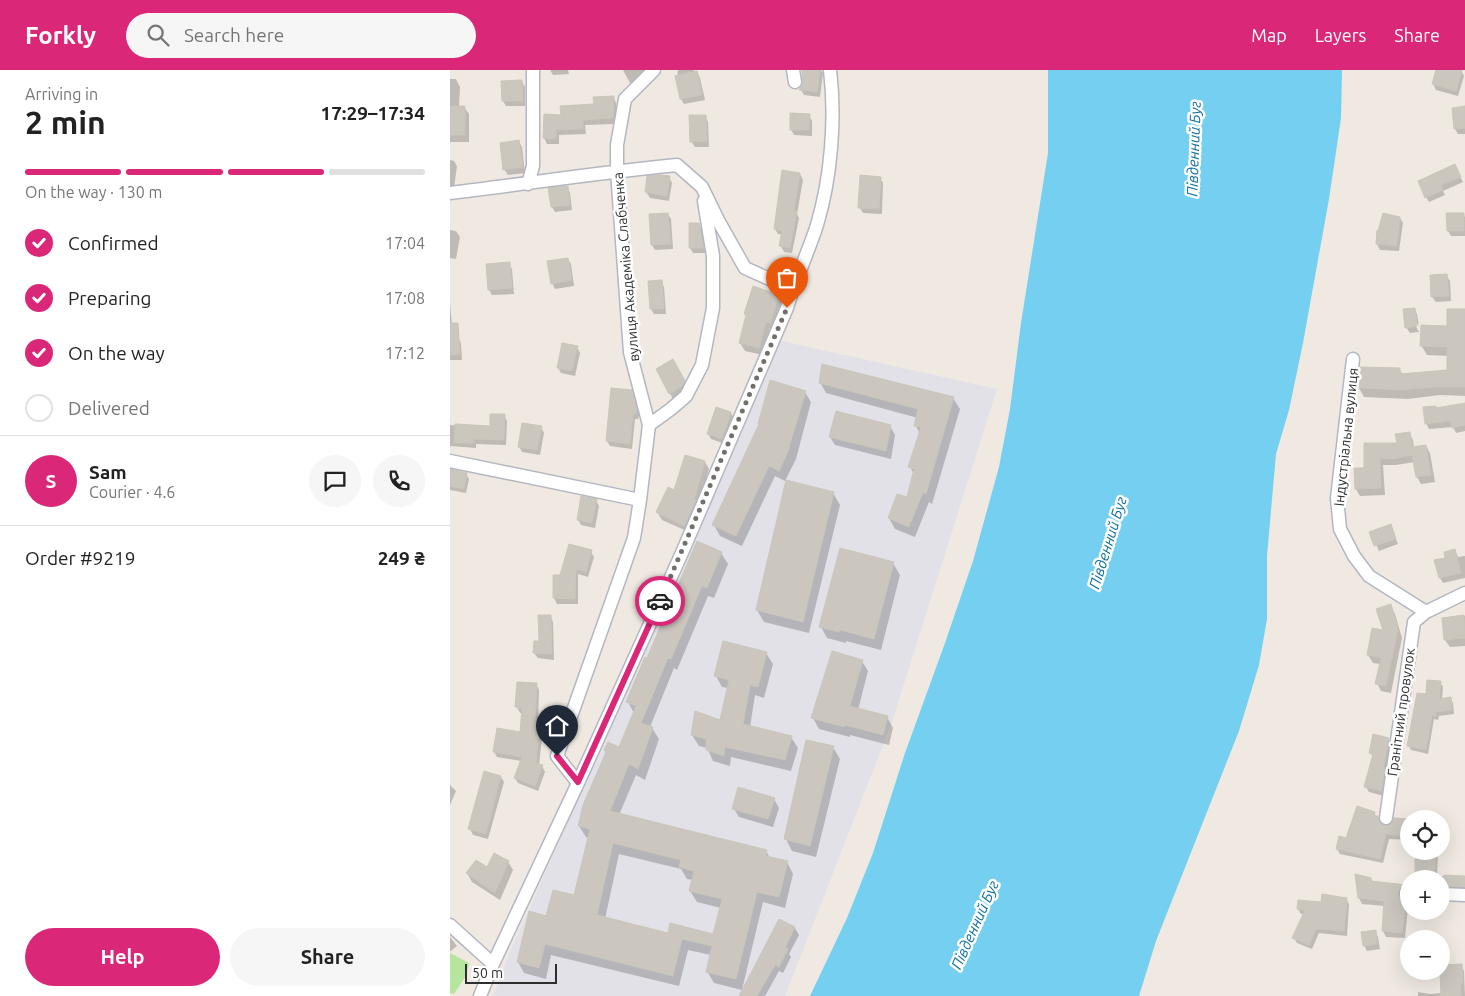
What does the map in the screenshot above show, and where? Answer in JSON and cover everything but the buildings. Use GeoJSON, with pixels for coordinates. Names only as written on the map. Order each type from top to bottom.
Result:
{"type":"FeatureCollection","features":[{"type":"Feature","properties":{"kind":"street"},"geometry":{"type":"LineString","coordinates":[[528,184],[533,166],[533,70]]}},
{"type":"Feature","properties":{"kind":"street","name":"вулиця Академіка Слабченка"},"geometry":{"type":"LineString","coordinates":[[578,782],[557,756],[634,538],[649,425],[630,352],[616,145],[625,99],[654,70]]}},
{"type":"Feature","properties":{"kind":"street"},"geometry":{"type":"LineString","coordinates":[[480,996],[685,546],[787,308],[792,289],[816,227],[827,186],[834,99],[830,70]]}},
{"type":"Feature","properties":{"kind":"street"},"geometry":{"type":"LineString","coordinates":[[450,193],[528,184],[555,178],[677,165],[702,187],[719,222],[746,268],[792,289]]}},
{"type":"Feature","properties":{"kind":"street"},"geometry":{"type":"LineString","coordinates":[[649,425],[686,396],[702,365],[713,308],[713,256],[702,187]]}},
{"type":"Feature","properties":{"kind":"street","name":"Індустріальна вулиця"},"geometry":{"type":"LineString","coordinates":[[1353,359],[1337,498],[1340,529],[1354,556],[1369,576],[1426,612]]}},
{"type":"Feature","properties":{"kind":"street"},"geometry":{"type":"LineString","coordinates":[[450,461],[640,500]]}},
{"type":"Feature","properties":{"kind":"street"},"geometry":{"type":"LineString","coordinates":[[1426,612],[1465,592]]}},
{"type":"Feature","properties":{"kind":"street","name":"Гранітний провулок"},"geometry":{"type":"LineString","coordinates":[[1386,818],[1414,622],[1426,612]]}},
{"type":"Feature","properties":{"kind":"street"},"geometry":{"type":"LineString","coordinates":[[1450,894],[1465,895]]}},
{"type":"Feature","properties":{"kind":"street"},"geometry":{"type":"LineString","coordinates":[[450,925],[493,964]]}},
{"type":"Feature","properties":{"kind":"shaded area"},"geometry":{"type":"Polygon","coordinates":[[[777,340],[997,389],[892,722],[785,996],[493,996],[509,954],[629,684],[670,601],[777,340]]]}},
{"type":"Feature","properties":{"kind":"green space"},"geometry":{"type":"Polygon","coordinates":[[[450,953],[469,963],[466,976],[454,994],[450,993],[450,953]]]}},
{"type":"Feature","properties":{"kind":"water","name":"Південний Буг"},"geometry":{"type":"Polygon","coordinates":[[[1048,70],[1342,70],[1341,118],[1329,199],[1303,343],[1289,410],[1276,454],[1267,556],[1267,619],[1259,665],[1239,731],[1156,941],[1139,996],[810,996],[847,918],[873,853],[905,753],[973,561],[999,467],[1010,409],[1021,323],[1048,153],[1048,70]]]}},
{"type":"Feature","properties":{"kind":"way so far"},"geometry":{"type":"LineString","coordinates":[[660,601],[689,538],[787,308]]}},
{"type":"Feature","properties":{"kind":"route"},"geometry":{"type":"LineString","coordinates":[[557,756],[578,782],[660,601]]}}]}
